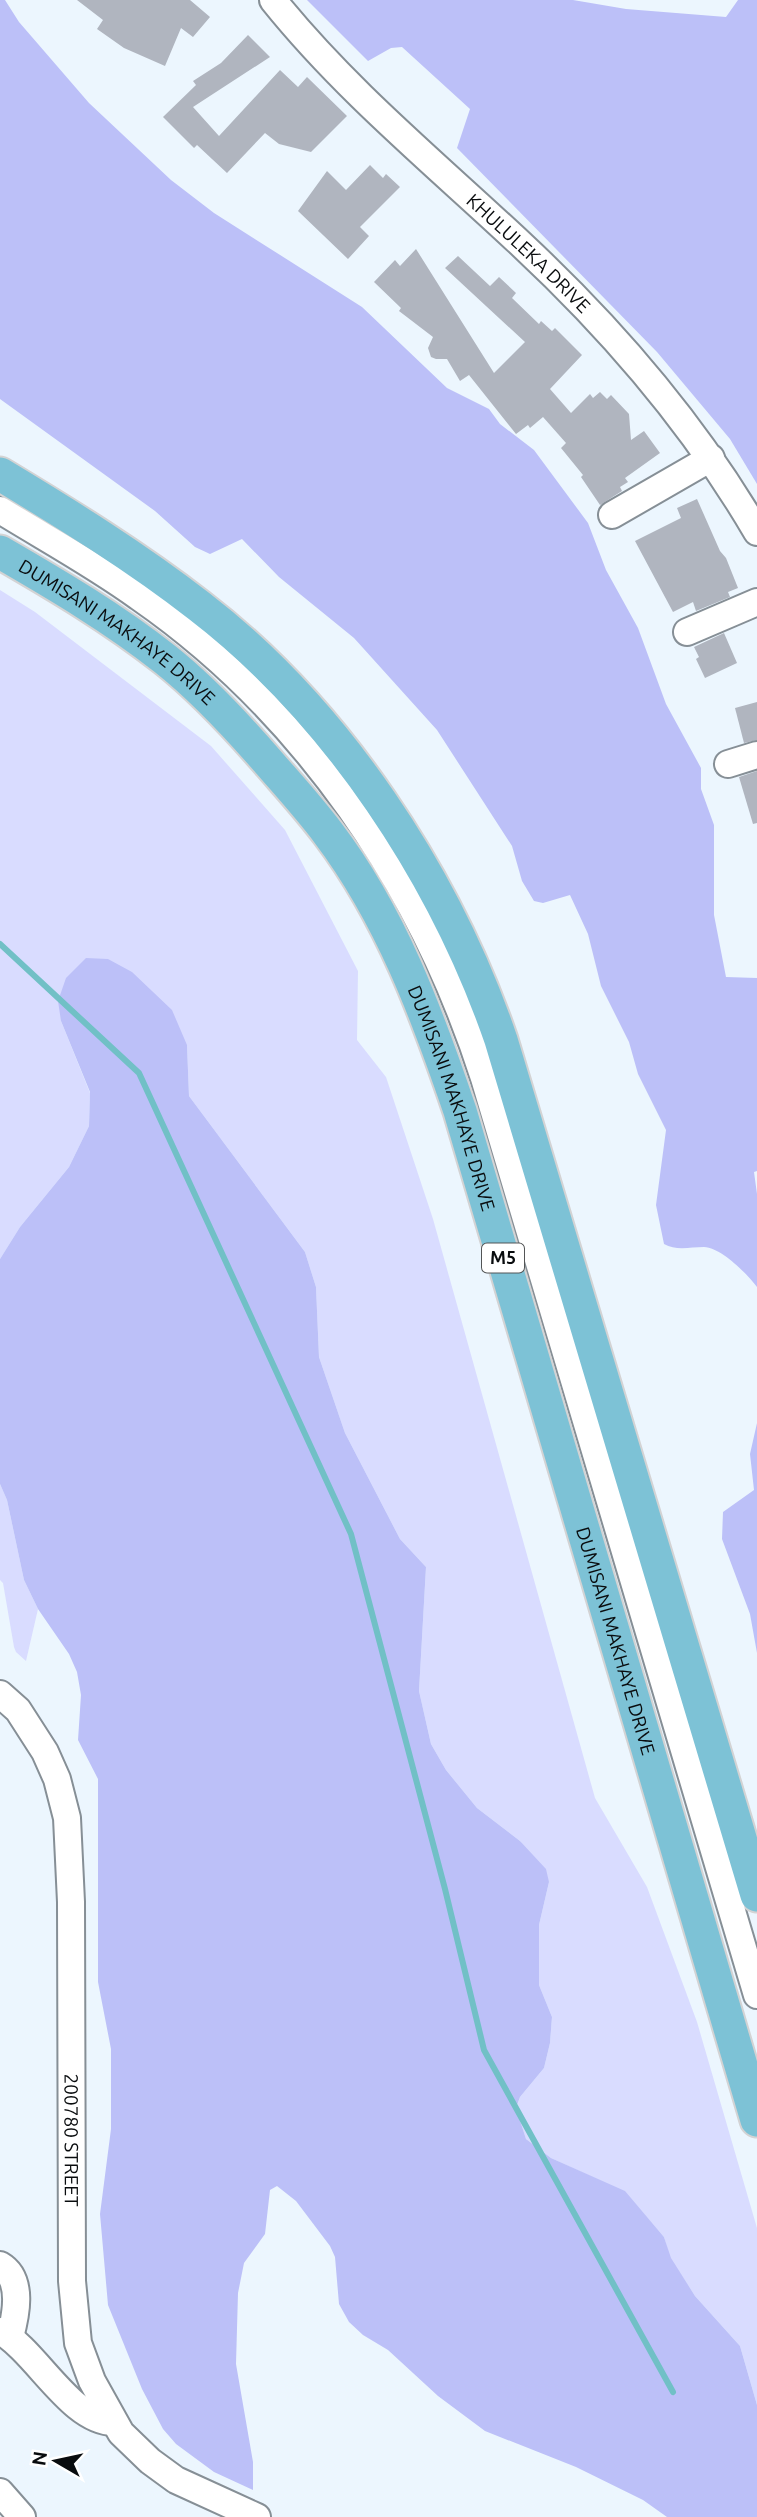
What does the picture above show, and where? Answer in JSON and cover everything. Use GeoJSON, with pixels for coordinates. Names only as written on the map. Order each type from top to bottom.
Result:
{"type":"FeatureCollection","features":[{"type":"Feature","properties":{"kind":"main road"},"geometry":{"type":"LineString","coordinates":[[0,474],[89,527],[200,607],[275,673],[329,734],[398,825],[443,904],[478,977],[501,1040],[757,1895]]}},
{"type":"Feature","properties":{"kind":"main road","name":"DUMISANI MAKHAYE DRIVE"},"geometry":{"type":"LineString","coordinates":[[0,552],[96,609],[166,660],[221,711],[256,747],[329,834],[358,877],[402,959],[434,1035],[460,1111],[757,2120]]}},
{"type":"Feature","properties":{"kind":"street","name":"KHULULEKA DRIVE"},"geometry":{"type":"LineString","coordinates":[[273,0],[355,90],[524,247],[620,342],[659,388],[711,458],[757,532]]}},
{"type":"Feature","properties":{"kind":"street"},"geometry":{"type":"LineString","coordinates":[[612,515],[711,458]]}},
{"type":"Feature","properties":{"kind":"street"},"geometry":{"type":"LineString","coordinates":[[0,510],[141,598],[219,661],[249,690],[341,794],[374,842],[432,947],[463,1018],[484,1079],[757,1995]]}},
{"type":"Feature","properties":{"kind":"street"},"geometry":{"type":"LineString","coordinates":[[687,632],[757,602]]}},
{"type":"Feature","properties":{"kind":"street"},"geometry":{"type":"LineString","coordinates":[[728,764],[757,755]]}},
{"type":"Feature","properties":{"kind":"street","name":"200780 STREET"},"geometry":{"type":"LineString","coordinates":[[0,1694],[18,1710],[46,1752],[57,1779],[67,1818],[71,1916],[72,2281],[78,2343],[92,2381],[114,2423],[150,2461],[176,2480],[257,2517]]}},
{"type":"Feature","properties":{"kind":"street"},"geometry":{"type":"LineString","coordinates":[[0,2265],[5,2268],[15,2286],[17,2312],[5,2334],[73,2402],[102,2422],[114,2423]]}},
{"type":"Feature","properties":{"kind":"street"},"geometry":{"type":"LineString","coordinates":[[0,2492],[22,2517]]}},
{"type":"Feature","properties":{"kind":"shaded area"},"geometry":{"type":"Polygon","coordinates":[[[0,0],[5,0],[19,22],[89,103],[171,180],[214,213],[362,307],[447,388],[489,409],[500,424],[534,450],[588,523],[606,570],[638,628],[666,704],[701,768],[701,789],[714,825],[714,915],[726,977],[757,978],[757,1171],[754,1172],[757,1194],[757,1287],[741,1269],[711,1248],[678,1248],[664,1244],[656,1205],[666,1130],[638,1074],[629,1042],[601,986],[588,934],[570,895],[543,903],[534,901],[522,881],[512,846],[437,730],[354,638],[279,577],[242,539],[210,554],[195,547],[155,511],[0,399],[0,0]]]}},
{"type":"Feature","properties":{"kind":"shaded area"},"geometry":{"type":"Polygon","coordinates":[[[307,0],[573,0],[626,9],[726,17],[738,0],[757,0],[757,484],[730,439],[657,352],[457,148],[470,109],[402,47],[391,48],[368,61],[307,0]]]}},
{"type":"Feature","properties":{"kind":"shaded area"},"geometry":{"type":"Polygon","coordinates":[[[0,590],[35,612],[211,746],[285,830],[358,971],[357,1040],[386,1077],[433,1219],[595,1798],[647,1887],[697,2022],[757,2228],[757,2405],[740,2346],[695,2296],[670,2258],[664,2237],[625,2192],[551,2158],[526,2139],[516,2109],[520,2097],[544,2068],[550,2043],[552,2017],[539,1985],[539,1925],[549,1882],[520,1841],[477,1808],[446,1770],[431,1744],[419,1691],[426,1567],[400,1539],[345,1433],[319,1357],[316,1287],[305,1252],[189,1096],[187,1045],[61,1021],[90,1093],[89,1126],[69,1167],[20,1227],[0,1259],[0,590]]]}},
{"type":"Feature","properties":{"kind":"shaded area"},"geometry":{"type":"Polygon","coordinates":[[[86,958],[108,959],[132,972],[172,1010],[187,1045],[189,1096],[305,1252],[316,1287],[319,1357],[345,1433],[400,1539],[426,1567],[419,1691],[431,1744],[446,1770],[477,1808],[520,1841],[546,1869],[549,1882],[539,1925],[539,1985],[552,2017],[544,2068],[520,2097],[516,2108],[526,2139],[551,2158],[625,2191],[664,2237],[671,2258],[695,2296],[740,2346],[757,2405],[757,2517],[667,2517],[643,2500],[576,2467],[485,2431],[438,2396],[388,2350],[363,2335],[349,2322],[339,2304],[335,2257],[330,2246],[296,2201],[277,2186],[270,2190],[265,2234],[244,2263],[238,2293],[236,2364],[253,2462],[253,2490],[214,2472],[176,2444],[163,2429],[142,2389],[108,2305],[100,2214],[111,2129],[111,2049],[98,1982],[98,1779],[78,1740],[81,1695],[77,1672],[69,1654],[38,1609],[24,1580],[7,1500],[0,1484],[0,1259],[20,1227],[69,1167],[89,1126],[90,1092],[61,1021],[58,1001],[66,978],[86,958]]]}},
{"type":"Feature","properties":{"kind":"shaded area"},"geometry":{"type":"Polygon","coordinates":[[[757,1423],[757,1653],[750,1614],[722,1539],[723,1512],[754,1490],[750,1454],[757,1423]]]}},
{"type":"Feature","properties":{"kind":"shaded area"},"geometry":{"type":"Polygon","coordinates":[[[0,1484],[7,1500],[24,1580],[38,1609],[26,1661],[14,1647],[3,1583],[0,1580],[0,1484]]]}},
{"type":"Feature","properties":{"kind":"building"},"geometry":{"type":"Polygon","coordinates":[[[77,0],[190,0],[210,17],[193,37],[181,28],[165,66],[124,48],[97,29],[103,20],[77,0]]]}},
{"type":"Feature","properties":{"kind":"building"},"geometry":{"type":"Polygon","coordinates":[[[248,35],[270,57],[193,107],[219,136],[280,70],[298,87],[307,77],[347,116],[311,152],[279,144],[265,133],[227,173],[197,145],[194,148],[163,117],[196,85],[193,81],[221,63],[248,35]]]}},
{"type":"Feature","properties":{"kind":"building"},"geometry":{"type":"Polygon","coordinates":[[[370,165],[383,178],[386,174],[400,187],[360,227],[369,236],[348,259],[298,211],[327,171],[346,190],[370,165]]]}},
{"type":"Feature","properties":{"kind":"building"},"geometry":{"type":"Polygon","coordinates":[[[416,249],[494,373],[525,342],[445,268],[458,256],[490,286],[499,277],[516,293],[512,298],[539,324],[541,321],[552,331],[555,328],[582,355],[550,389],[571,413],[590,394],[593,398],[600,392],[607,399],[611,395],[629,414],[631,440],[644,431],[660,453],[625,478],[628,482],[620,487],[622,491],[600,505],[581,477],[583,475],[561,448],[566,443],[543,417],[530,428],[528,425],[516,434],[469,375],[460,381],[447,359],[431,357],[428,348],[433,337],[399,311],[401,308],[374,282],[395,260],[400,266],[416,249]]]}},
{"type":"Feature","properties":{"kind":"building"},"geometry":{"type":"Polygon","coordinates":[[[697,499],[738,588],[728,592],[730,597],[696,611],[693,602],[673,612],[635,541],[681,518],[677,508],[697,499]]]}},
{"type":"Feature","properties":{"kind":"building"},"geometry":{"type":"Polygon","coordinates":[[[724,633],[737,663],[705,678],[696,659],[699,657],[694,647],[724,633]]]}},
{"type":"Feature","properties":{"kind":"building"},"geometry":{"type":"Polygon","coordinates":[[[757,702],[757,740],[744,743],[735,708],[757,702]]]}},
{"type":"Feature","properties":{"kind":"building"},"geometry":{"type":"Polygon","coordinates":[[[757,771],[757,823],[753,824],[739,777],[757,771]]]}},
{"type":"Feature","properties":{"kind":"waterway"},"geometry":{"type":"LineString","coordinates":[[0,944],[139,1073],[351,1534],[445,1889],[484,2050],[673,2392]]}}]}
